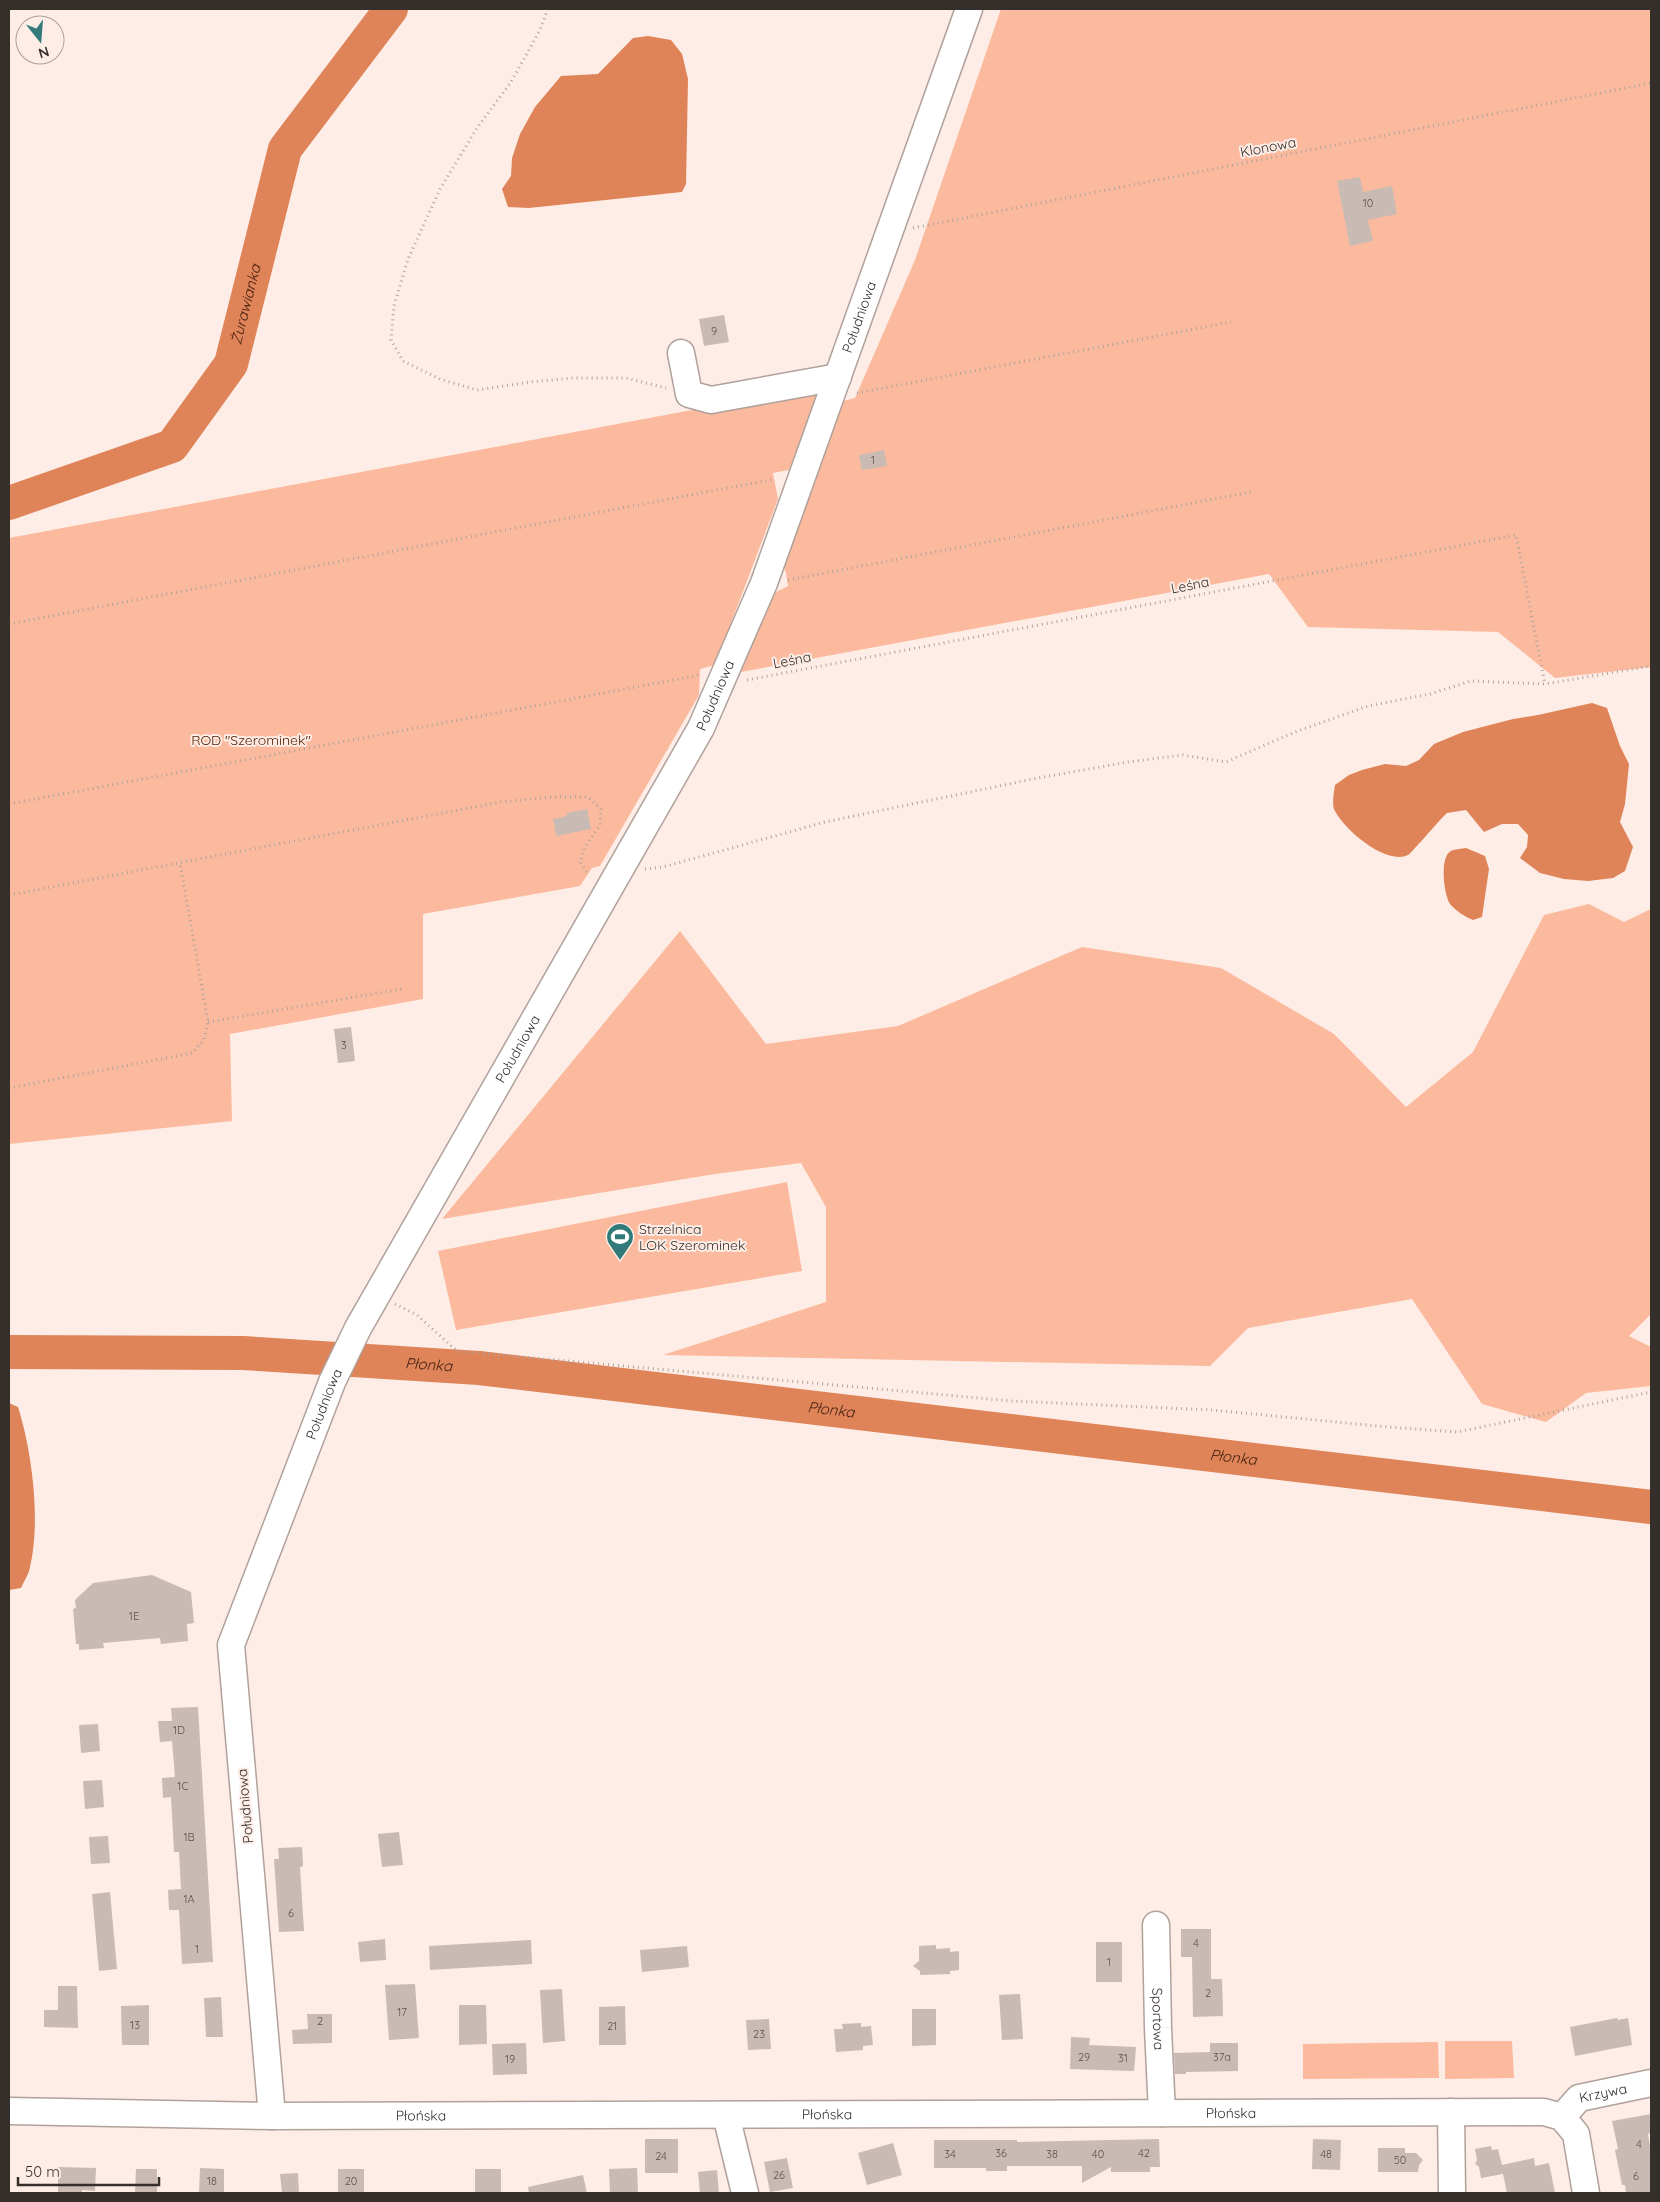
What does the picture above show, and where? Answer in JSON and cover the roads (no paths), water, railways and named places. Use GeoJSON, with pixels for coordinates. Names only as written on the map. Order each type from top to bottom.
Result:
{"type":"FeatureCollection","features":[{"type":"Feature","properties":{"kind":"street","name":"Południowa"},"geometry":{"type":"LineString","coordinates":[[272,2116],[231,1645],[332,1382],[358,1328],[701,728],[710,680],[764,583],[847,385],[889,233],[969,9]]}},
{"type":"Feature","properties":{"kind":"street"},"geometry":{"type":"LineString","coordinates":[[681,353],[688,394],[710,400],[847,385]]}},
{"type":"Feature","properties":{"kind":"street","name":"Sportowa"},"geometry":{"type":"LineString","coordinates":[[1156,1925],[1162,2113]]}},
{"type":"Feature","properties":{"kind":"street","name":"Krzywa"},"geometry":{"type":"LineString","coordinates":[[1562,2116],[1579,2098],[1651,2083]]}},
{"type":"Feature","properties":{"kind":"street","name":"Płońska"},"geometry":{"type":"LineString","coordinates":[[9,2111],[272,2116],[1451,2112],[1544,2112],[1562,2116]]}},
{"type":"Feature","properties":{"kind":"street"},"geometry":{"type":"LineString","coordinates":[[1451,2112],[1452,2193]]}},
{"type":"Feature","properties":{"kind":"street"},"geometry":{"type":"LineString","coordinates":[[726,2115],[745,2193]]}},
{"type":"Feature","properties":{"kind":"street"},"geometry":{"type":"LineString","coordinates":[[1562,2116],[1576,2134],[1586,2193]]}},
{"type":"Feature","properties":{"kind":"waterway","name":"Żurawianka"},"geometry":{"type":"LineString","coordinates":[[9,503],[172,446],[231,364],[285,149],[391,9]]}},
{"type":"Feature","properties":{"kind":"waterway","name":"Płonka"},"geometry":{"type":"LineString","coordinates":[[9,1352],[243,1353],[479,1368],[1651,1507]]}},
{"type":"Feature","properties":{"kind":"place","name":"Strzelnica LOK Szerominek"},"geometry":{"type":"Point","coordinates":[620,1261]}},
{"type":"Feature","properties":{"kind":"park label","name":"ROD \"Szerominek\""},"geometry":{"type":"Point","coordinates":[251,740]}}]}
